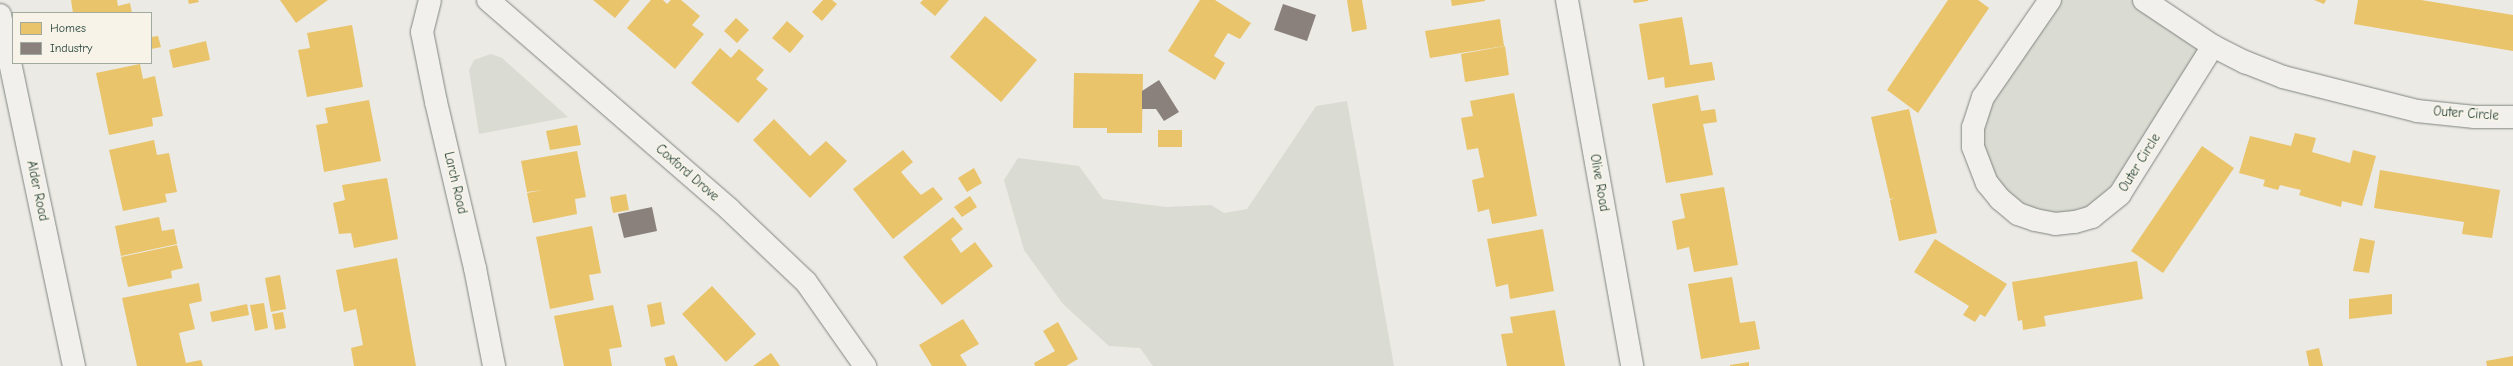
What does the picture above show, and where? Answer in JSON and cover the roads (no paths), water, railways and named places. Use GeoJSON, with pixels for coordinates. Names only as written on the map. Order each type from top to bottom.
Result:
{"type":"FeatureCollection","features":[{"type":"Feature","properties":{"kind":"street","name":"Larch Road"},"geometry":{"type":"LineString","coordinates":[[430,0],[422,32],[436,102],[475,268],[494,366]]}},
{"type":"Feature","properties":{"kind":"street","name":"Coxford Drove"},"geometry":{"type":"LineString","coordinates":[[488,0],[729,209],[806,282],[866,366]]}},
{"type":"Feature","properties":{"kind":"street","name":"Olive Road"},"geometry":{"type":"LineString","coordinates":[[1567,0],[1632,366]]}},
{"type":"Feature","properties":{"kind":"street","name":"Outer Circle"},"geometry":{"type":"LineString","coordinates":[[2050,0],[1983,97],[1973,127],[1973,147],[1979,168],[1987,183],[2000,199],[2018,214],[2035,220],[2055,224],[2075,222],[2092,217],[2120,194],[2213,46]]}},
{"type":"Feature","properties":{"kind":"street","name":"Outer Circle"},"geometry":{"type":"LineString","coordinates":[[2144,0],[2213,46],[2245,62],[2284,77],[2365,99],[2417,110],[2475,117],[2513,117]]}},
{"type":"Feature","properties":{"kind":"street","name":"Alder Road"},"geometry":{"type":"LineString","coordinates":[[0,15],[74,366]]}}]}
